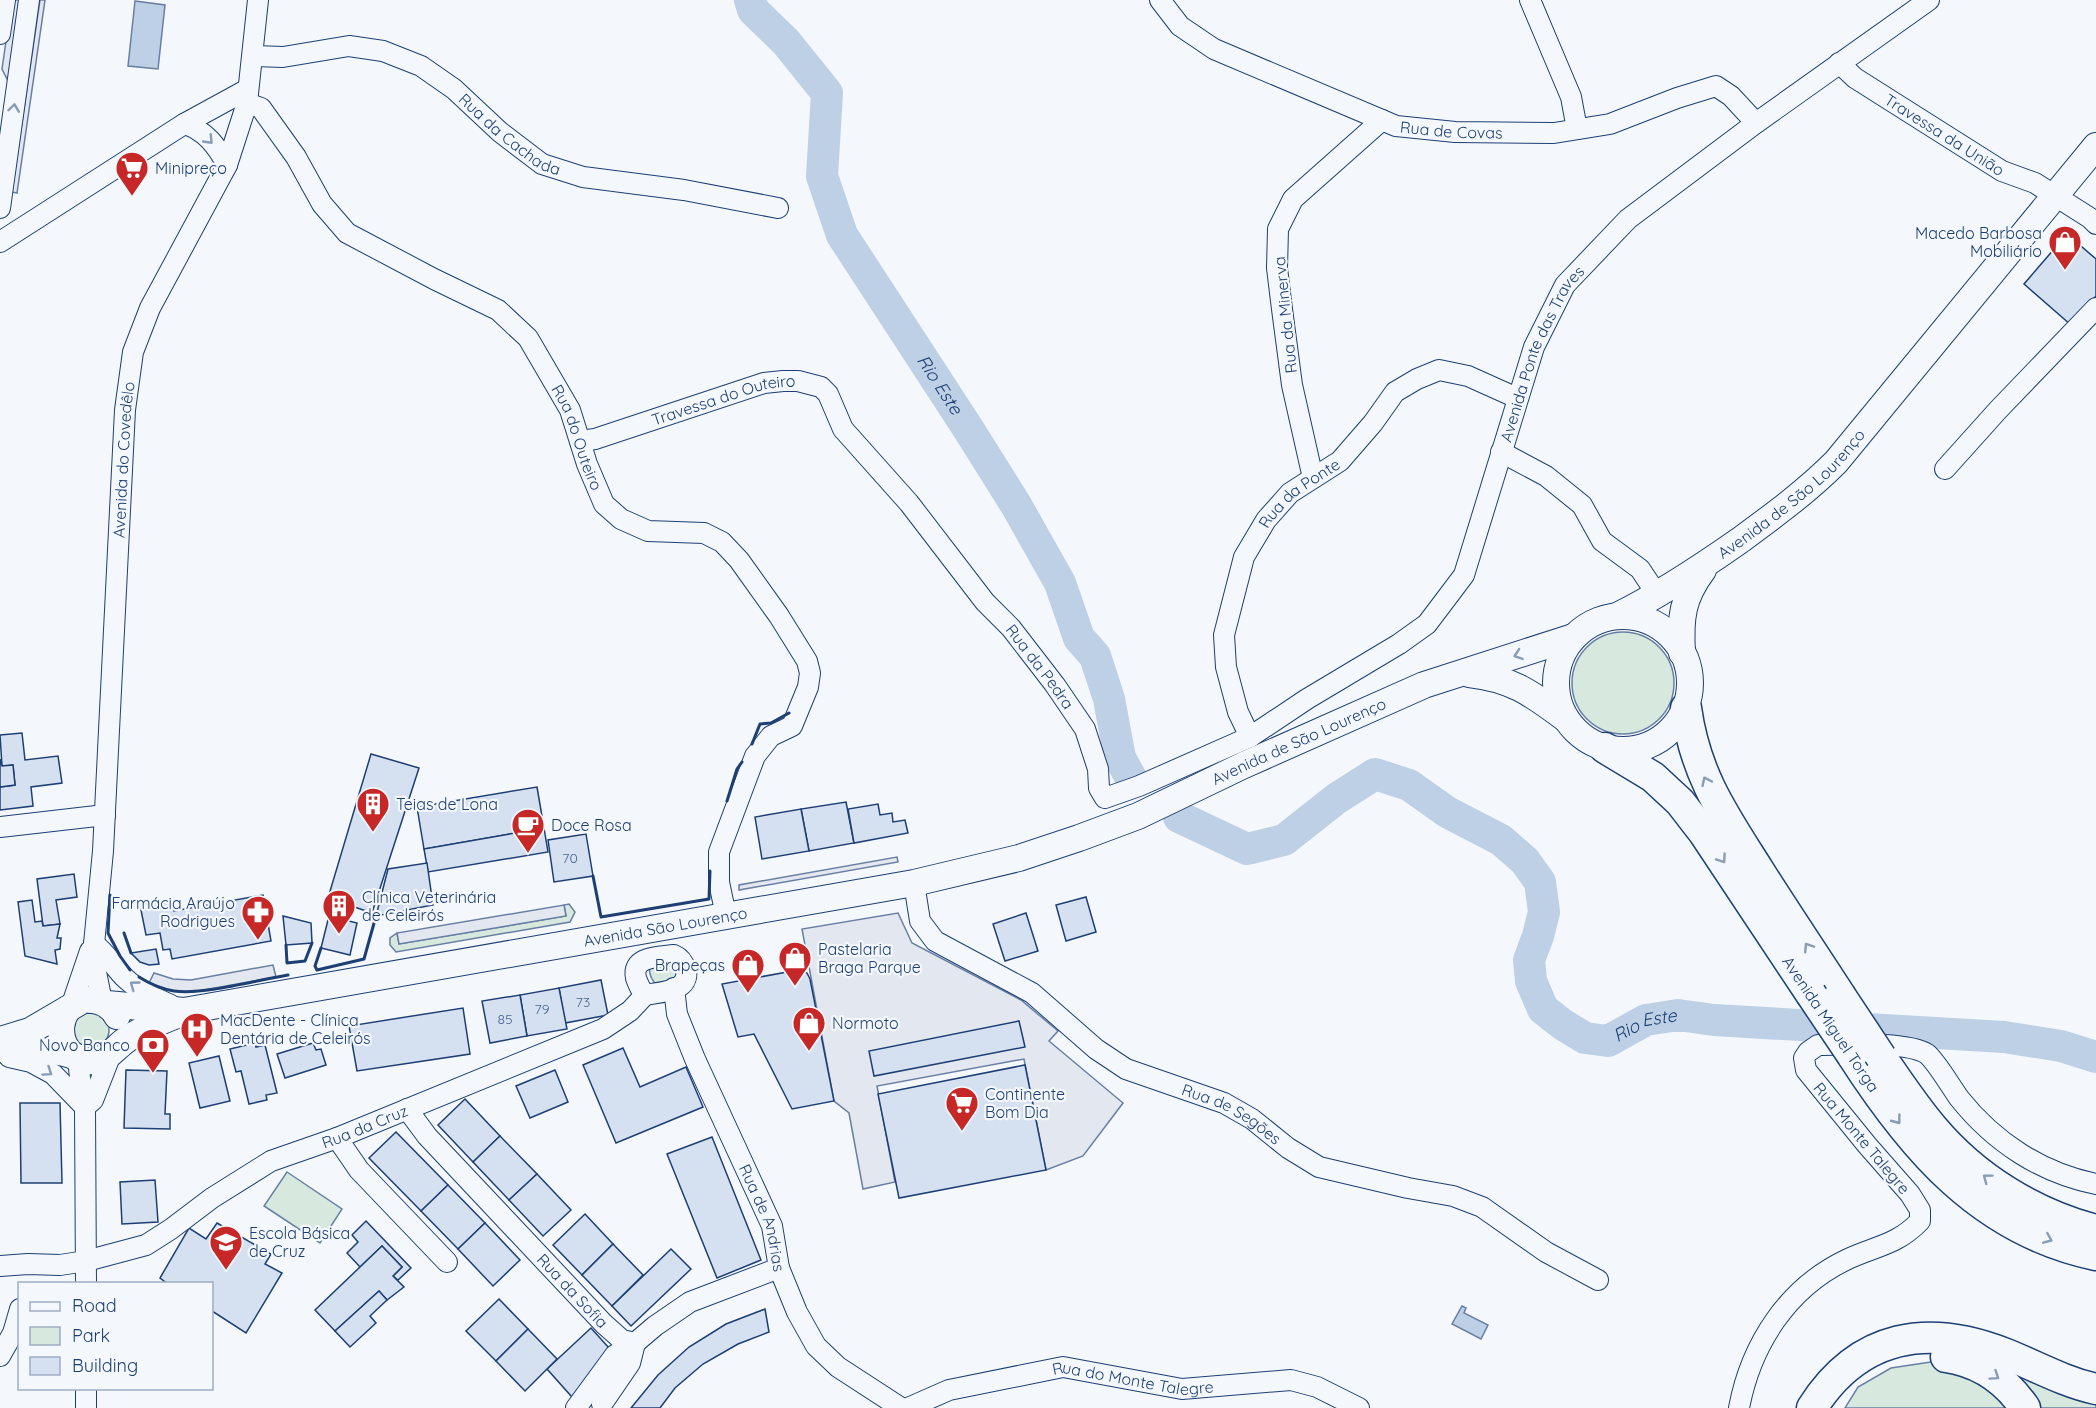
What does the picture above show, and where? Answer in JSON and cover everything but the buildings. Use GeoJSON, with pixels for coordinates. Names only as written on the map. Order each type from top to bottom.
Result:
{"type":"FeatureCollection","features":[{"type":"Feature","properties":{"kind":"highway","name":"Avenida Miguel Torga"},"geometry":{"type":"LineString","coordinates":[[1686,708],[1696,758],[1710,790],[1840,996],[1934,1130],[1961,1157],[2021,1201],[2096,1230]]}},
{"type":"Feature","properties":{"kind":"highway","name":"Avenida Miguel Torga"},"geometry":{"type":"LineString","coordinates":[[1605,748],[1653,777],[1680,802],[1704,833],[1875,1090],[1907,1133],[1932,1161],[1960,1187],[1988,1208],[2022,1228],[2055,1243],[2096,1255]]}},
{"type":"Feature","properties":{"kind":"highway"},"geometry":{"type":"LineString","coordinates":[[1812,1408],[1823,1390],[1855,1360],[1879,1348],[1923,1337],[1947,1338],[1975,1344],[2005,1354],[2050,1374],[2096,1389]]}},
{"type":"Feature","properties":{"kind":"highway"},"geometry":{"type":"LineString","coordinates":[[1833,1408],[1843,1394],[1857,1381],[1877,1368],[1895,1360],[1919,1355],[1960,1359],[1983,1368],[2002,1380],[2025,1408]]}},
{"type":"Feature","properties":{"kind":"main road","name":"Avenida de São Lourenço"},"geometry":{"type":"LineString","coordinates":[[1566,719],[1557,700],[1556,678],[1558,663],[1573,637],[1585,627],[1599,620],[1617,616],[1658,596],[1789,505],[1813,485],[1836,462],[2096,147]]}},
{"type":"Feature","properties":{"kind":"main road","name":"Avenida de São Lourenço"},"geometry":{"type":"LineString","coordinates":[[1682,653],[1680,624],[1682,610],[1696,580],[1708,562]]}},
{"type":"Feature","properties":{"kind":"main road","name":"Avenida de São Lourenço"},"geometry":{"type":"LineString","coordinates":[[1463,673],[1488,676],[1527,690],[1566,719],[1580,735],[1598,746],[1619,750],[1640,748],[1659,740],[1675,726],[1686,708],[1690,687],[1688,666],[1679,646],[1670,634],[1657,625],[1636,617],[1617,616]]}},
{"type":"Feature","properties":{"kind":"main road","name":"Avenida de São Lourenço"},"geometry":{"type":"LineString","coordinates":[[1138,816],[1244,765],[1424,685],[1573,637]]}},
{"type":"Feature","properties":{"kind":"main road","name":"Avenida São Lourenço"},"geometry":{"type":"LineString","coordinates":[[184,1011],[914,883],[1019,858],[1138,816]]}},
{"type":"Feature","properties":{"kind":"main road"},"geometry":{"type":"LineString","coordinates":[[0,1040],[30,1031],[83,1000],[92,999],[105,1003],[184,1011]]}},
{"type":"Feature","properties":{"kind":"main road"},"geometry":{"type":"LineString","coordinates":[[105,1003],[116,1012],[121,1029],[120,1038],[112,1052]]}},
{"type":"Feature","properties":{"kind":"main road"},"geometry":{"type":"LineString","coordinates":[[70,1008],[63,1017],[61,1036],[64,1044],[76,1057]]}},
{"type":"Feature","properties":{"kind":"main road"},"geometry":{"type":"LineString","coordinates":[[0,1049],[60,1052],[94,1061],[112,1052],[143,1030],[184,1011]]}},
{"type":"Feature","properties":{"kind":"street"},"geometry":{"type":"LineString","coordinates":[[0,208],[29,0]]}},
{"type":"Feature","properties":{"kind":"street","name":"Avenida do Covedêlo"},"geometry":{"type":"LineString","coordinates":[[94,944],[105,815],[124,410],[133,352],[150,308],[227,165],[247,96],[258,0]]}},
{"type":"Feature","properties":{"kind":"street","name":"Rua de Covas"},"geometry":{"type":"LineString","coordinates":[[1160,0],[1180,26],[1214,49],[1396,126],[1455,132],[1554,133],[1610,124],[1677,98],[1716,86],[1731,96],[1756,123]]}},
{"type":"Feature","properties":{"kind":"street"},"geometry":{"type":"LineString","coordinates":[[1530,0],[1571,97],[1577,129]]}},
{"type":"Feature","properties":{"kind":"street","name":"Avenida Ponte das Traves"},"geometry":{"type":"LineString","coordinates":[[1250,736],[1399,644],[1427,624],[1464,574],[1534,347],[1565,285],[1628,219],[1756,123],[1929,0]]}},
{"type":"Feature","properties":{"kind":"street"},"geometry":{"type":"LineString","coordinates":[[0,34],[4,6]]}},
{"type":"Feature","properties":{"kind":"street","name":"Rua da Cachada"},"geometry":{"type":"LineString","coordinates":[[253,56],[283,57],[349,46],[383,51],[421,66],[454,89],[500,132],[542,165],[583,177],[684,190],[778,208]]}},
{"type":"Feature","properties":{"kind":"street","name":"Travessa da União"},"geometry":{"type":"LineString","coordinates":[[1839,63],[1855,78],[2002,171],[2035,183],[2096,224]]}},
{"type":"Feature","properties":{"kind":"street"},"geometry":{"type":"LineString","coordinates":[[0,242],[184,124],[247,96]]}},
{"type":"Feature","properties":{"kind":"street","name":"Rua do Outeiro"},"geometry":{"type":"LineString","coordinates":[[247,96],[261,108],[296,157],[322,204],[347,233],[498,310],[528,338],[570,410],[604,504],[621,519],[648,531],[705,533],[722,542],[739,560],[779,616],[807,661],[810,673],[808,687],[792,726],[771,735],[755,756],[719,852],[719,882],[726,916]]}},
{"type":"Feature","properties":{"kind":"street","name":"Rua da Minerva"},"geometry":{"type":"LineString","coordinates":[[1313,478],[1292,385],[1277,268],[1278,230],[1293,199],[1382,120]]}},
{"type":"Feature","properties":{"kind":"street"},"geometry":{"type":"LineString","coordinates":[[184,124],[202,132],[219,149],[227,165]]}},
{"type":"Feature","properties":{"kind":"street"},"geometry":{"type":"LineString","coordinates":[[1945,470],[1998,410],[2096,308]]}},
{"type":"Feature","properties":{"kind":"street","name":"Rua da Ponte"},"geometry":{"type":"LineString","coordinates":[[1250,736],[1238,712],[1226,667],[1224,635],[1244,557],[1266,520],[1290,493],[1340,461],[1373,423],[1395,392],[1417,379],[1439,370],[1468,376],[1517,398]]}},
{"type":"Feature","properties":{"kind":"street","name":"Travessa do Outeiro"},"geometry":{"type":"LineString","coordinates":[[580,441],[595,439],[764,383],[783,381],[811,383],[821,387],[833,402],[843,429]]}},
{"type":"Feature","properties":{"kind":"street","name":"Rua da Pedra"},"geometry":{"type":"LineString","coordinates":[[843,429],[909,503],[985,603],[1011,628],[1055,685],[1085,729],[1098,769],[1099,788],[1105,798],[1138,786],[1250,736]]}},
{"type":"Feature","properties":{"kind":"street"},"geometry":{"type":"LineString","coordinates":[[1501,452],[1546,476],[1582,506],[1602,541],[1640,569],[1658,596]]}},
{"type":"Feature","properties":{"kind":"street"},"geometry":{"type":"LineString","coordinates":[[1244,765],[1250,736]]}},
{"type":"Feature","properties":{"kind":"street"},"geometry":{"type":"LineString","coordinates":[[0,826],[105,815]]}},
{"type":"Feature","properties":{"kind":"street","name":"Rua de Segões"},"geometry":{"type":"LineString","coordinates":[[914,883],[920,921],[935,941],[1032,993],[1096,1049],[1126,1069],[1224,1103],[1252,1119],[1288,1148],[1319,1167],[1453,1196],[1482,1207],[1546,1252],[1598,1280]]}},
{"type":"Feature","properties":{"kind":"street"},"geometry":{"type":"LineString","coordinates":[[653,929],[657,958]]}},
{"type":"Feature","properties":{"kind":"street"},"geometry":{"type":"LineString","coordinates":[[94,944],[95,967],[105,1003]]}},
{"type":"Feature","properties":{"kind":"street"},"geometry":{"type":"LineString","coordinates":[[70,1008],[85,970],[87,956],[94,944]]}},
{"type":"Feature","properties":{"kind":"street"},"geometry":{"type":"LineString","coordinates":[[94,944],[105,951],[126,979],[150,996],[184,1011]]}},
{"type":"Feature","properties":{"kind":"street"},"geometry":{"type":"LineString","coordinates":[[674,955],[682,959],[686,980],[681,987],[674,988],[645,994],[638,984],[635,972],[637,965],[641,961],[674,955]]}},
{"type":"Feature","properties":{"kind":"street","name":"Rua de Andrias"},"geometry":{"type":"LineString","coordinates":[[674,988],[677,1014],[695,1059],[772,1226],[778,1268],[797,1312],[816,1346],[838,1367],[901,1408]]}},
{"type":"Feature","properties":{"kind":"street","name":"Rua da Cruz"},"geometry":{"type":"LineString","coordinates":[[0,1266],[60,1265],[86,1261],[146,1245],[212,1197],[271,1161],[337,1138],[603,1029],[630,1011],[645,994]]}},
{"type":"Feature","properties":{"kind":"street","name":"Rua Monte Talegre"},"geometry":{"type":"LineString","coordinates":[[1739,1408],[1745,1379],[1760,1343],[1786,1306],[1820,1273],[1849,1258],[1896,1240],[1911,1231],[1920,1221],[1920,1210],[1910,1194],[1806,1070],[1804,1058],[1818,1045],[1913,1048],[1928,1054],[1960,1099],[1996,1137],[2031,1162],[2096,1184]]}},
{"type":"Feature","properties":{"kind":"street"},"geometry":{"type":"LineString","coordinates":[[85,1107],[93,1100],[112,1052]]}},
{"type":"Feature","properties":{"kind":"street"},"geometry":{"type":"LineString","coordinates":[[0,1054],[31,1062],[53,1074],[85,1107]]}},
{"type":"Feature","properties":{"kind":"street"},"geometry":{"type":"LineString","coordinates":[[76,1057],[85,1107],[86,1282]]}},
{"type":"Feature","properties":{"kind":"street","name":"Rua da Sofia"},"geometry":{"type":"LineString","coordinates":[[407,1109],[427,1136],[604,1324],[622,1340],[635,1343]]}},
{"type":"Feature","properties":{"kind":"street"},"geometry":{"type":"LineString","coordinates":[[337,1138],[358,1170],[447,1262]]}},
{"type":"Feature","properties":{"kind":"street"},"geometry":{"type":"LineString","coordinates":[[26,1282],[28,1264]]}},
{"type":"Feature","properties":{"kind":"street"},"geometry":{"type":"LineString","coordinates":[[576,1408],[615,1355],[635,1343],[655,1326],[690,1302],[778,1268]]}},
{"type":"Feature","properties":{"kind":"street"},"geometry":{"type":"LineString","coordinates":[[0,1356],[13,1333],[18,1316]]}},
{"type":"Feature","properties":{"kind":"street"},"geometry":{"type":"LineString","coordinates":[[602,1404],[630,1363],[635,1343]]}},
{"type":"Feature","properties":{"kind":"street","name":"Rua do Monte Talegre"},"geometry":{"type":"LineString","coordinates":[[908,1408],[949,1390],[1063,1367],[1182,1389],[1291,1380],[1317,1387],[1359,1408]]}},
{"type":"Feature","properties":{"kind":"street"},"geometry":{"type":"LineString","coordinates":[[86,1390],[86,1408]]}},
{"type":"Feature","properties":{"kind":"green space"},"geometry":{"type":"Polygon","coordinates":[[[1623,632],[1643,636],[1659,647],[1670,663],[1674,683],[1670,703],[1659,719],[1643,730],[1623,734],[1603,730],[1587,719],[1576,703],[1572,683],[1576,663],[1587,647],[1603,636],[1623,632]]]}},
{"type":"Feature","properties":{"kind":"green space"},"geometry":{"type":"Polygon","coordinates":[[[569,904],[575,912],[570,922],[396,952],[390,945],[390,938],[397,933],[399,944],[566,916],[564,905],[569,904]]]}},
{"type":"Feature","properties":{"kind":"green space"},"geometry":{"type":"Polygon","coordinates":[[[676,964],[681,978],[657,985],[653,981],[649,968],[676,964]]]}},
{"type":"Feature","properties":{"kind":"green space"},"geometry":{"type":"Polygon","coordinates":[[[91,1012],[104,1017],[109,1030],[104,1043],[91,1048],[78,1043],[73,1030],[78,1017],[91,1012]]]}},
{"type":"Feature","properties":{"kind":"green space"},"geometry":{"type":"Polygon","coordinates":[[[287,1172],[342,1209],[320,1243],[264,1206],[287,1172]]]}},
{"type":"Feature","properties":{"kind":"green space"},"geometry":{"type":"Polygon","coordinates":[[[1986,1351],[2096,1396],[2096,1408],[2037,1408],[2017,1375],[1986,1351]]]}},
{"type":"Feature","properties":{"kind":"green space"},"geometry":{"type":"Polygon","coordinates":[[[1944,1360],[1979,1377],[2009,1408],[1845,1408],[1858,1387],[1891,1368],[1944,1360]]]}},
{"type":"Feature","properties":{"kind":"shaded area"},"geometry":{"type":"Polygon","coordinates":[[[12,0],[21,0],[9,83],[2,69],[12,0]]]}},
{"type":"Feature","properties":{"kind":"shaded area"},"geometry":{"type":"Polygon","coordinates":[[[40,0],[45,0],[17,193],[12,192],[40,0]]]}},
{"type":"Feature","properties":{"kind":"shaded area"},"geometry":{"type":"Polygon","coordinates":[[[897,857],[898,862],[739,890],[739,885],[897,857]]]}},
{"type":"Feature","properties":{"kind":"shaded area"},"geometry":{"type":"Polygon","coordinates":[[[564,905],[566,916],[399,944],[397,933],[564,905]]]}},
{"type":"Feature","properties":{"kind":"shaded area"},"geometry":{"type":"Polygon","coordinates":[[[898,913],[912,943],[1021,1000],[1058,1031],[1049,1041],[1123,1103],[1083,1156],[1046,1170],[1024,1059],[877,1086],[895,1182],[863,1189],[849,1113],[834,1101],[802,929],[898,913]]]}},
{"type":"Feature","properties":{"kind":"shaded area"},"geometry":{"type":"Polygon","coordinates":[[[273,965],[276,977],[193,992],[173,991],[149,983],[154,973],[173,979],[191,980],[273,965]]]}},
{"type":"Feature","properties":{"kind":"water"},"geometry":{"type":"Polygon","coordinates":[[[135,1],[165,5],[158,69],[128,66],[135,1]]]}},
{"type":"Feature","properties":{"kind":"water"},"geometry":{"type":"Polygon","coordinates":[[[1462,1306],[1466,1308],[1464,1313],[1488,1325],[1481,1339],[1452,1324],[1462,1306]]]}},
{"type":"Feature","properties":{"kind":"waterway","name":"Rio Este"},"geometry":{"type":"LineString","coordinates":[[750,0],[753,10],[786,42],[827,93],[822,176],[842,235],[1016,505],[1060,583],[1079,638],[1095,656],[1109,699],[1120,758],[1132,780]]}},
{"type":"Feature","properties":{"kind":"waterway","name":"Rio Este"},"geometry":{"type":"LineString","coordinates":[[1179,817],[1247,849],[1284,840],[1336,799],[1375,774],[1409,785],[1447,812],[1501,840],[1525,861],[1540,882],[1544,912],[1529,960],[1531,981],[1543,1009],[1585,1038],[1608,1041],[1646,1020],[1678,1015],[1714,1020],[2004,1037],[2061,1046],[2096,1057]]}},
{"type":"Feature","properties":{"kind":"wall"},"geometry":{"type":"LineString","coordinates":[[752,744],[760,724],[771,723],[789,713]]}},
{"type":"Feature","properties":{"kind":"wall"},"geometry":{"type":"LineString","coordinates":[[727,801],[737,769],[742,762]]}},
{"type":"Feature","properties":{"kind":"wall"},"geometry":{"type":"LineString","coordinates":[[593,876],[601,917],[709,899],[710,871]]}},
{"type":"Feature","properties":{"kind":"wall"},"geometry":{"type":"LineString","coordinates":[[110,895],[108,933],[130,970]]}},
{"type":"Feature","properties":{"kind":"wall"},"geometry":{"type":"LineString","coordinates":[[321,948],[315,966],[317,970],[364,959],[376,916]]}},
{"type":"Feature","properties":{"kind":"wall"},"geometry":{"type":"LineString","coordinates":[[124,933],[131,953]]}},
{"type":"Feature","properties":{"kind":"wall"},"geometry":{"type":"LineString","coordinates":[[286,945],[287,963],[305,961],[312,943]]}},
{"type":"Feature","properties":{"kind":"wall"},"geometry":{"type":"LineString","coordinates":[[139,977],[165,989],[186,992],[215,989],[288,975]]}},
{"type":"Feature","properties":{"kind":"place","name":"Minipreço"},"geometry":{"type":"Point","coordinates":[132,197]}},
{"type":"Feature","properties":{"kind":"place","name":"Macedo Barbosa Mobiliário"},"geometry":{"type":"Point","coordinates":[2065,271]}},
{"type":"Feature","properties":{"kind":"place","name":"Teias de Lona"},"geometry":{"type":"Point","coordinates":[373,833]}},
{"type":"Feature","properties":{"kind":"place","name":"Doce Rosa"},"geometry":{"type":"Point","coordinates":[528,854]}},
{"type":"Feature","properties":{"kind":"place","name":"Clínica Veterinária de Celeirós"},"geometry":{"type":"Point","coordinates":[339,935]}},
{"type":"Feature","properties":{"kind":"place","name":"Farmácia Araújo Rodrigues"},"geometry":{"type":"Point","coordinates":[258,941]}},
{"type":"Feature","properties":{"kind":"place","name":"Pastelaria Braga Parque"},"geometry":{"type":"Point","coordinates":[795,987]}},
{"type":"Feature","properties":{"kind":"place","name":"Brapeças"},"geometry":{"type":"Point","coordinates":[748,994]}},
{"type":"Feature","properties":{"kind":"place","name":"Normoto"},"geometry":{"type":"Point","coordinates":[809,1052]}},
{"type":"Feature","properties":{"kind":"place","name":"MacDente - Clínica Dentária de Celeirós"},"geometry":{"type":"Point","coordinates":[197,1058]}},
{"type":"Feature","properties":{"kind":"place","name":"Novo Banco"},"geometry":{"type":"Point","coordinates":[153,1074]}},
{"type":"Feature","properties":{"kind":"place","name":"Continente Bom Dia"},"geometry":{"type":"Point","coordinates":[962,1132]}},
{"type":"Feature","properties":{"kind":"place","name":"Escola Básica de Cruz"},"geometry":{"type":"Point","coordinates":[226,1271]}}]}
